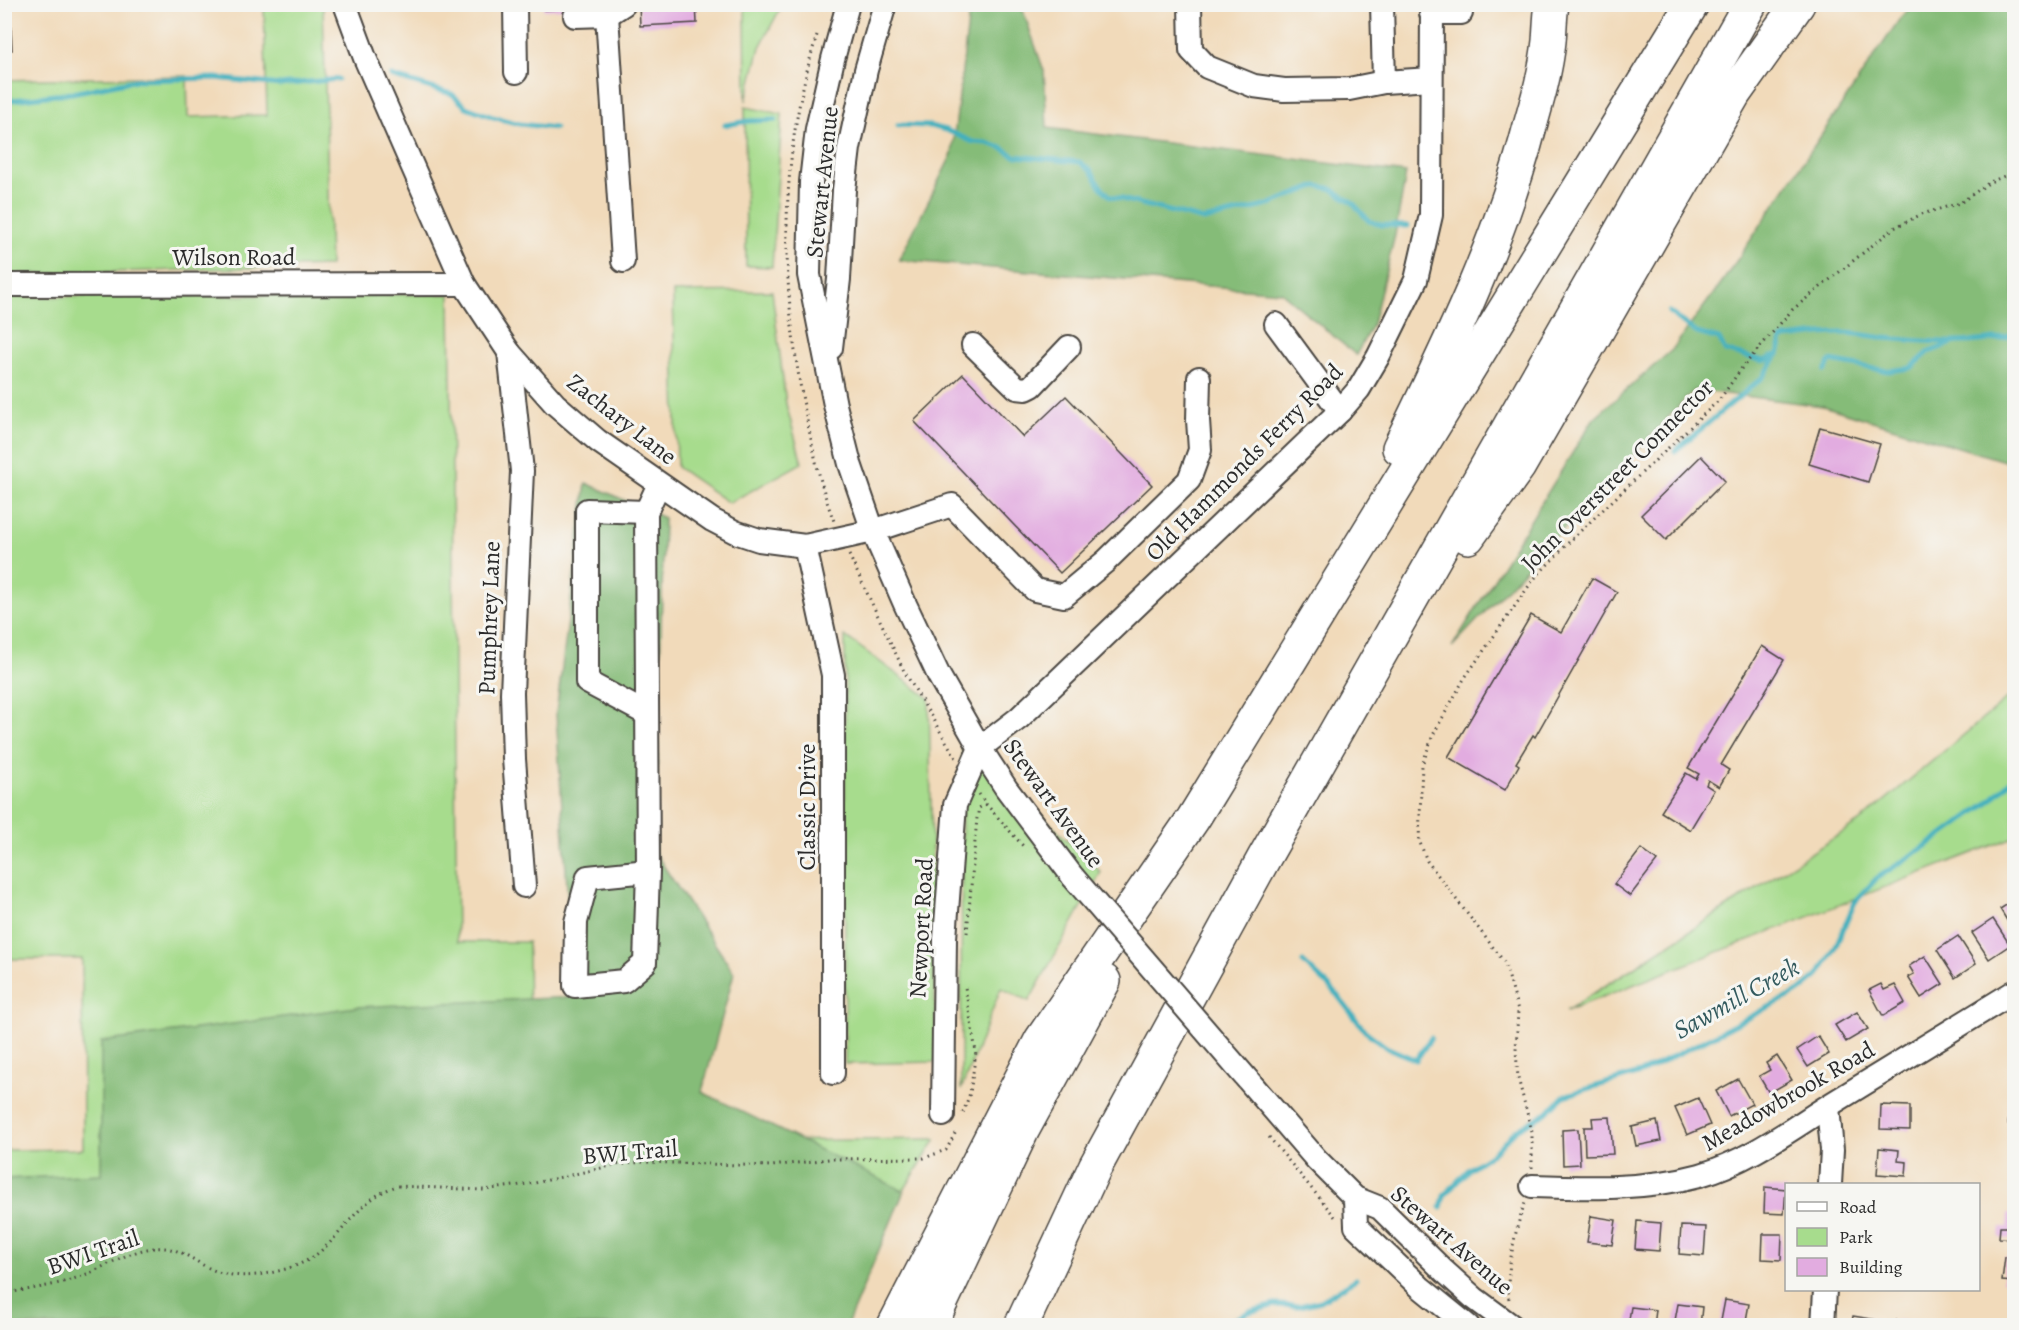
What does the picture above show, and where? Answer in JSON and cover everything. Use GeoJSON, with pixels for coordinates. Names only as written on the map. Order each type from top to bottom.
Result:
{"type":"FeatureCollection","features":[{"type":"Feature","properties":{"kind":"highway"},"geometry":{"type":"LineString","coordinates":[[930,1326],[1023,1128],[1193,819],[1692,4]]}},
{"type":"Feature","properties":{"kind":"highway"},"geometry":{"type":"LineString","coordinates":[[1021,1326],[1095,1167],[1264,858],[1750,4]]}},
{"type":"Feature","properties":{"kind":"highway"},"geometry":{"type":"LineString","coordinates":[[1366,680],[1519,466],[1740,85],[1798,4]]}},
{"type":"Feature","properties":{"kind":"highway"},"geometry":{"type":"LineString","coordinates":[[1304,639],[1455,335],[1504,215],[1538,96],[1549,42],[1551,5]]}},
{"type":"Feature","properties":{"kind":"highway"},"geometry":{"type":"LineString","coordinates":[[894,1326],[1041,1040],[1193,819]]}},
{"type":"Feature","properties":{"kind":"street","name":"Zachary Lane"},"geometry":{"type":"LineString","coordinates":[[345,4],[365,58],[464,284],[509,352],[555,404],[598,441],[712,520],[735,532],[759,540],[805,546],[873,531],[951,505],[1035,590],[1064,596],[1106,561],[1189,480],[1200,450],[1199,378]]}},
{"type":"Feature","properties":{"kind":"street"},"geometry":{"type":"LineString","coordinates":[[515,4],[516,72]]}},
{"type":"Feature","properties":{"kind":"street","name":"Stewart Avenue"},"geometry":{"type":"LineString","coordinates":[[848,4],[817,129],[811,182],[809,275],[850,464],[873,531],[927,651],[980,748],[1006,789],[1073,877],[1317,1160],[1355,1198],[1380,1208],[1466,1291],[1512,1326]]}},
{"type":"Feature","properties":{"kind":"street","name":"Stewart Avenue"},"geometry":{"type":"LineString","coordinates":[[828,369],[839,279],[849,148],[866,70],[885,4]]}},
{"type":"Feature","properties":{"kind":"street"},"geometry":{"type":"LineString","coordinates":[[1191,4],[1191,50],[1207,67],[1254,86],[1284,90],[1349,89],[1384,82],[1431,79]]}},
{"type":"Feature","properties":{"kind":"street"},"geometry":{"type":"LineString","coordinates":[[1382,4],[1384,82]]}},
{"type":"Feature","properties":{"kind":"street"},"geometry":{"type":"LineString","coordinates":[[1432,9],[1461,13]]}},
{"type":"Feature","properties":{"kind":"street","name":"Old Hammonds Ferry Road"},"geometry":{"type":"LineString","coordinates":[[980,748],[1019,718],[1340,411],[1359,389],[1378,357],[1416,280],[1431,215],[1432,9]]}},
{"type":"Feature","properties":{"kind":"street"},"geometry":{"type":"LineString","coordinates":[[576,16],[616,10],[623,261]]}},
{"type":"Feature","properties":{"kind":"street","name":"Wilson Road"},"geometry":{"type":"LineString","coordinates":[[4,285],[464,284]]}},
{"type":"Feature","properties":{"kind":"street"},"geometry":{"type":"LineString","coordinates":[[1276,324],[1340,411]]}},
{"type":"Feature","properties":{"kind":"street"},"geometry":{"type":"LineString","coordinates":[[973,345],[1017,388],[1021,389],[1032,387],[1068,347]]}},
{"type":"Feature","properties":{"kind":"street","name":"Pumphrey Lane"},"geometry":{"type":"LineString","coordinates":[[509,352],[522,471],[512,693],[514,759],[524,886]]}},
{"type":"Feature","properties":{"kind":"street"},"geometry":{"type":"LineString","coordinates":[[648,871],[588,877],[576,922],[575,986],[624,981],[645,963],[648,871],[646,512],[659,484]]}},
{"type":"Feature","properties":{"kind":"street"},"geometry":{"type":"LineString","coordinates":[[646,512],[587,510],[587,682],[647,714]]}},
{"type":"Feature","properties":{"kind":"street","name":"Classic Drive"},"geometry":{"type":"LineString","coordinates":[[805,546],[833,675],[833,1073]]}},
{"type":"Feature","properties":{"kind":"street","name":"Newport Road"},"geometry":{"type":"LineString","coordinates":[[955,1117],[945,938],[955,805],[980,748]]}},
{"type":"Feature","properties":{"kind":"street","name":"Meadowbrook Road"},"geometry":{"type":"LineString","coordinates":[[1532,1186],[1614,1187],[1668,1182],[1702,1175],[1744,1157],[2014,992]]}},
{"type":"Feature","properties":{"kind":"street"},"geometry":{"type":"LineString","coordinates":[[1828,1107],[1832,1150],[1830,1183]]}},
{"type":"Feature","properties":{"kind":"street","name":"Stewart Avenue"},"geometry":{"type":"LineString","coordinates":[[1355,1198],[1356,1226],[1420,1287],[1468,1326]]}},
{"type":"Feature","properties":{"kind":"street"},"geometry":{"type":"LineString","coordinates":[[1822,1326],[1825,1291]]}},
{"type":"Feature","properties":{"kind":"path","name":"John Overstreet Connector"},"geometry":{"type":"LineString","coordinates":[[1509,1301],[1507,1290],[1509,1274],[1520,1215],[1532,1186],[1532,1132],[1518,1078],[1516,1050],[1518,1010],[1505,963],[1427,861],[1422,849],[1419,840],[1419,818],[1423,758],[1464,679],[1533,580],[1572,539],[1719,399],[1741,369],[1792,310],[1894,228],[1922,214],[1960,203],[1990,182],[2014,172]]}},
{"type":"Feature","properties":{"kind":"path"},"geometry":{"type":"LineString","coordinates":[[967,934],[977,818],[979,808],[986,804]]}},
{"type":"Feature","properties":{"kind":"path","name":"BWI Trail"},"geometry":{"type":"LineString","coordinates":[[4,1293],[76,1278],[150,1248],[166,1248],[182,1253],[210,1269],[239,1276],[277,1272],[314,1257],[328,1246],[358,1210],[384,1190],[397,1186],[484,1190],[535,1183],[615,1165],[644,1162],[772,1166],[829,1159],[924,1158],[946,1150],[955,1117],[970,1093],[976,1052],[964,983]]}},
{"type":"Feature","properties":{"kind":"path"},"geometry":{"type":"LineString","coordinates":[[1269,1137],[1337,1219]]}},
{"type":"Feature","properties":{"kind":"green space"},"geometry":{"type":"Polygon","coordinates":[[[264,5],[323,5],[330,266],[5,275],[4,80],[187,76],[188,117],[267,115],[264,5]]]}},
{"type":"Feature","properties":{"kind":"green space"},"geometry":{"type":"Polygon","coordinates":[[[745,5],[782,5],[760,47],[746,101],[745,5]]]}},
{"type":"Feature","properties":{"kind":"green space"},"geometry":{"type":"Polygon","coordinates":[[[970,5],[1021,5],[1044,71],[1047,128],[1406,173],[1395,235],[1373,323],[1356,355],[1281,292],[899,260],[952,154],[970,5]]]}},
{"type":"Feature","properties":{"kind":"green space"},"geometry":{"type":"Polygon","coordinates":[[[1913,5],[2014,5],[2014,464],[1823,406],[1694,390],[1452,647],[1594,418],[1672,350],[1725,278],[1899,20],[1913,5]]]}},
{"type":"Feature","properties":{"kind":"green space"},"geometry":{"type":"Polygon","coordinates":[[[745,107],[782,114],[772,267],[746,266],[745,107]]]}},
{"type":"Feature","properties":{"kind":"green space"},"geometry":{"type":"Polygon","coordinates":[[[772,291],[786,404],[802,463],[729,503],[677,467],[673,292],[772,291]]]}},
{"type":"Feature","properties":{"kind":"green space"},"geometry":{"type":"Polygon","coordinates":[[[450,294],[457,942],[528,942],[530,1144],[936,1139],[819,1326],[5,1325],[4,1150],[83,1149],[82,959],[5,959],[5,297],[450,294]]]}},
{"type":"Feature","properties":{"kind":"green space"},"geometry":{"type":"Polygon","coordinates":[[[586,483],[664,518],[655,853],[734,973],[702,1092],[904,1191],[847,1325],[5,1326],[5,1179],[101,1174],[101,1042],[356,1007],[574,997],[556,713],[586,483]]]}},
{"type":"Feature","properties":{"kind":"green space"},"geometry":{"type":"Polygon","coordinates":[[[845,636],[929,698],[936,1062],[845,1064],[845,636]]]}},
{"type":"Feature","properties":{"kind":"green space"},"geometry":{"type":"Polygon","coordinates":[[[2014,693],[2014,837],[1566,1011],[1859,822],[2014,693]]]}},
{"type":"Feature","properties":{"kind":"green space"},"geometry":{"type":"Polygon","coordinates":[[[962,741],[1101,872],[1029,1001],[1001,988],[961,1090],[962,741]]]}},
{"type":"Feature","properties":{"kind":"building"},"geometry":{"type":"Polygon","coordinates":[[[543,4],[563,4],[564,9],[544,10],[543,4]]]}},
{"type":"Feature","properties":{"kind":"building"},"geometry":{"type":"Polygon","coordinates":[[[639,4],[696,4],[697,23],[640,26],[639,4]]]}},
{"type":"Feature","properties":{"kind":"building"},"geometry":{"type":"Polygon","coordinates":[[[4,28],[11,28],[12,50],[4,50],[4,28]]]}},
{"type":"Feature","properties":{"kind":"building"},"geometry":{"type":"Polygon","coordinates":[[[963,374],[1023,437],[1066,396],[1152,485],[1060,573],[914,421],[963,374]]]}},
{"type":"Feature","properties":{"kind":"building"},"geometry":{"type":"Polygon","coordinates":[[[1820,427],[1880,444],[1868,482],[1809,464],[1820,427]]]}},
{"type":"Feature","properties":{"kind":"building"},"geometry":{"type":"Polygon","coordinates":[[[1701,456],[1725,481],[1666,540],[1641,515],[1701,456]]]}},
{"type":"Feature","properties":{"kind":"building"},"geometry":{"type":"Polygon","coordinates":[[[1592,578],[1617,592],[1535,737],[1533,735],[1516,763],[1519,765],[1505,790],[1448,757],[1531,615],[1561,632],[1592,578]]]}},
{"type":"Feature","properties":{"kind":"building"},"geometry":{"type":"Polygon","coordinates":[[[1762,646],[1784,660],[1721,765],[1729,770],[1719,787],[1708,780],[1706,785],[1714,790],[1690,830],[1661,812],[1686,773],[1696,779],[1699,774],[1688,768],[1762,646]]]}},
{"type":"Feature","properties":{"kind":"building"},"geometry":{"type":"Polygon","coordinates":[[[1641,849],[1657,861],[1630,896],[1614,884],[1641,849]]]}},
{"type":"Feature","properties":{"kind":"building"},"geometry":{"type":"Polygon","coordinates":[[[2014,900],[2014,932],[2000,909],[2014,900]]]}},
{"type":"Feature","properties":{"kind":"building"},"geometry":{"type":"Polygon","coordinates":[[[1993,919],[2010,945],[1989,959],[1972,933],[1993,919]]]}},
{"type":"Feature","properties":{"kind":"building"},"geometry":{"type":"Polygon","coordinates":[[[1958,936],[1976,964],[1955,978],[1937,950],[1958,936]]]}},
{"type":"Feature","properties":{"kind":"building"},"geometry":{"type":"Polygon","coordinates":[[[1925,956],[1943,984],[1921,998],[1908,977],[1914,974],[1909,966],[1925,956]]]}},
{"type":"Feature","properties":{"kind":"building"},"geometry":{"type":"Polygon","coordinates":[[[1881,984],[1884,990],[1895,985],[1905,1003],[1883,1016],[1869,990],[1881,984]]]}},
{"type":"Feature","properties":{"kind":"building"},"geometry":{"type":"Polygon","coordinates":[[[1857,1012],[1868,1029],[1846,1042],[1835,1025],[1857,1012]]]}},
{"type":"Feature","properties":{"kind":"building"},"geometry":{"type":"Polygon","coordinates":[[[1818,1036],[1829,1054],[1808,1067],[1797,1050],[1818,1036]]]}},
{"type":"Feature","properties":{"kind":"building"},"geometry":{"type":"Polygon","coordinates":[[[1777,1056],[1792,1080],[1769,1093],[1759,1076],[1770,1070],[1766,1063],[1777,1056]]]}},
{"type":"Feature","properties":{"kind":"building"},"geometry":{"type":"Polygon","coordinates":[[[2013,1067],[2014,1087],[2010,1087],[2013,1067]]]}},
{"type":"Feature","properties":{"kind":"building"},"geometry":{"type":"Polygon","coordinates":[[[1738,1079],[1752,1104],[1729,1116],[1716,1091],[1738,1079]]]}},
{"type":"Feature","properties":{"kind":"building"},"geometry":{"type":"Polygon","coordinates":[[[1698,1098],[1710,1125],[1687,1135],[1675,1108],[1698,1098]]]}},
{"type":"Feature","properties":{"kind":"building"},"geometry":{"type":"Polygon","coordinates":[[[2011,1099],[2014,1099],[2014,1125],[2008,1124],[2011,1099]]]}},
{"type":"Feature","properties":{"kind":"building"},"geometry":{"type":"Polygon","coordinates":[[[1881,1105],[1910,1106],[1910,1130],[1880,1129],[1881,1105]]]}},
{"type":"Feature","properties":{"kind":"building"},"geometry":{"type":"Polygon","coordinates":[[[1610,1117],[1613,1154],[1585,1155],[1584,1127],[1593,1127],[1592,1118],[1610,1117]]]}},
{"type":"Feature","properties":{"kind":"building"},"geometry":{"type":"Polygon","coordinates":[[[1657,1121],[1661,1141],[1636,1146],[1632,1127],[1657,1121]]]}},
{"type":"Feature","properties":{"kind":"building"},"geometry":{"type":"Polygon","coordinates":[[[1578,1129],[1580,1164],[1563,1165],[1562,1130],[1578,1129]]]}},
{"type":"Feature","properties":{"kind":"building"},"geometry":{"type":"Polygon","coordinates":[[[1879,1148],[1899,1150],[1898,1161],[1907,1162],[1906,1176],[1877,1174],[1879,1148]]]}},
{"type":"Feature","properties":{"kind":"building"},"geometry":{"type":"Polygon","coordinates":[[[2012,1179],[2014,1179],[2014,1202],[2010,1202],[2012,1179]]]}},
{"type":"Feature","properties":{"kind":"building"},"geometry":{"type":"Polygon","coordinates":[[[1765,1187],[1785,1189],[1784,1214],[1764,1213],[1765,1187]]]}},
{"type":"Feature","properties":{"kind":"building"},"geometry":{"type":"Polygon","coordinates":[[[2008,1214],[2014,1215],[2014,1239],[1999,1238],[2000,1227],[2007,1227],[2008,1214]]]}},
{"type":"Feature","properties":{"kind":"building"},"geometry":{"type":"Polygon","coordinates":[[[1591,1216],[1616,1220],[1612,1245],[1587,1242],[1591,1216]]]}},
{"type":"Feature","properties":{"kind":"building"},"geometry":{"type":"Polygon","coordinates":[[[1637,1221],[1661,1223],[1659,1251],[1635,1249],[1637,1221]]]}},
{"type":"Feature","properties":{"kind":"building"},"geometry":{"type":"Polygon","coordinates":[[[1681,1226],[1706,1227],[1704,1256],[1679,1254],[1681,1226]]]}},
{"type":"Feature","properties":{"kind":"building"},"geometry":{"type":"Polygon","coordinates":[[[1763,1234],[1782,1234],[1781,1260],[1762,1259],[1763,1234]]]}},
{"type":"Feature","properties":{"kind":"building"},"geometry":{"type":"Polygon","coordinates":[[[2005,1257],[2014,1258],[2014,1282],[2002,1281],[2005,1257]]]}},
{"type":"Feature","properties":{"kind":"building"},"geometry":{"type":"Polygon","coordinates":[[[1725,1300],[1749,1304],[1745,1326],[1720,1326],[1725,1300]]]}},
{"type":"Feature","properties":{"kind":"building"},"geometry":{"type":"Polygon","coordinates":[[[1678,1304],[1702,1307],[1700,1326],[1674,1326],[1678,1304]]]}},
{"type":"Feature","properties":{"kind":"building"},"geometry":{"type":"Polygon","coordinates":[[[1631,1307],[1656,1310],[1654,1326],[1628,1326],[1631,1307]]]}},
{"type":"Feature","properties":{"kind":"building"},"geometry":{"type":"Polygon","coordinates":[[[1853,1316],[1878,1320],[1877,1326],[1851,1326],[1853,1316]]]}},
{"type":"Feature","properties":{"kind":"building"},"geometry":{"type":"Polygon","coordinates":[[[1897,1320],[1922,1322],[1922,1326],[1897,1326],[1897,1320]]]}},
{"type":"Feature","properties":{"kind":"waterway"},"geometry":{"type":"LineString","coordinates":[[391,76],[452,94],[466,107],[493,117],[520,124],[555,128]]}},
{"type":"Feature","properties":{"kind":"waterway"},"geometry":{"type":"LineString","coordinates":[[4,101],[72,93],[136,80],[216,78],[280,85],[338,79]]}},
{"type":"Feature","properties":{"kind":"waterway"},"geometry":{"type":"LineString","coordinates":[[725,125],[776,120]]}},
{"type":"Feature","properties":{"kind":"waterway"},"geometry":{"type":"LineString","coordinates":[[898,125],[930,126],[946,130],[973,142],[987,143],[1002,148],[1015,156],[1080,162],[1091,171],[1110,196],[1204,220],[1265,206],[1316,186],[1330,188],[1352,202],[1369,221],[1381,225],[1408,226]]}},
{"type":"Feature","properties":{"kind":"waterway"},"geometry":{"type":"LineString","coordinates":[[1669,312],[1697,333],[1719,339],[1725,351],[1764,361],[1778,354],[1782,340],[1813,335],[1847,333],[1934,342],[1983,341],[2014,335]]}},
{"type":"Feature","properties":{"kind":"waterway"},"geometry":{"type":"LineString","coordinates":[[1825,371],[1830,361],[1888,371],[1911,368],[1929,352],[1956,342]]}},
{"type":"Feature","properties":{"kind":"waterway"},"geometry":{"type":"LineString","coordinates":[[1675,451],[1763,377],[1778,354]]}},
{"type":"Feature","properties":{"kind":"waterway","name":"Sawmill Creek"},"geometry":{"type":"LineString","coordinates":[[1441,1207],[1444,1196],[1469,1169],[1493,1153],[1516,1130],[1546,1113],[1564,1096],[1643,1072],[1800,991],[1817,977],[1835,948],[1855,902],[1877,878],[1990,801],[2014,777]]}},
{"type":"Feature","properties":{"kind":"waterway"},"geometry":{"type":"LineString","coordinates":[[1303,962],[1334,991],[1365,1031],[1386,1047],[1416,1060],[1431,1038]]}},
{"type":"Feature","properties":{"kind":"waterway","name":"Sawmill Creek"},"geometry":{"type":"LineString","coordinates":[[1221,1326],[1249,1312],[1275,1305],[1299,1306],[1321,1301],[1356,1279]]}}]}
